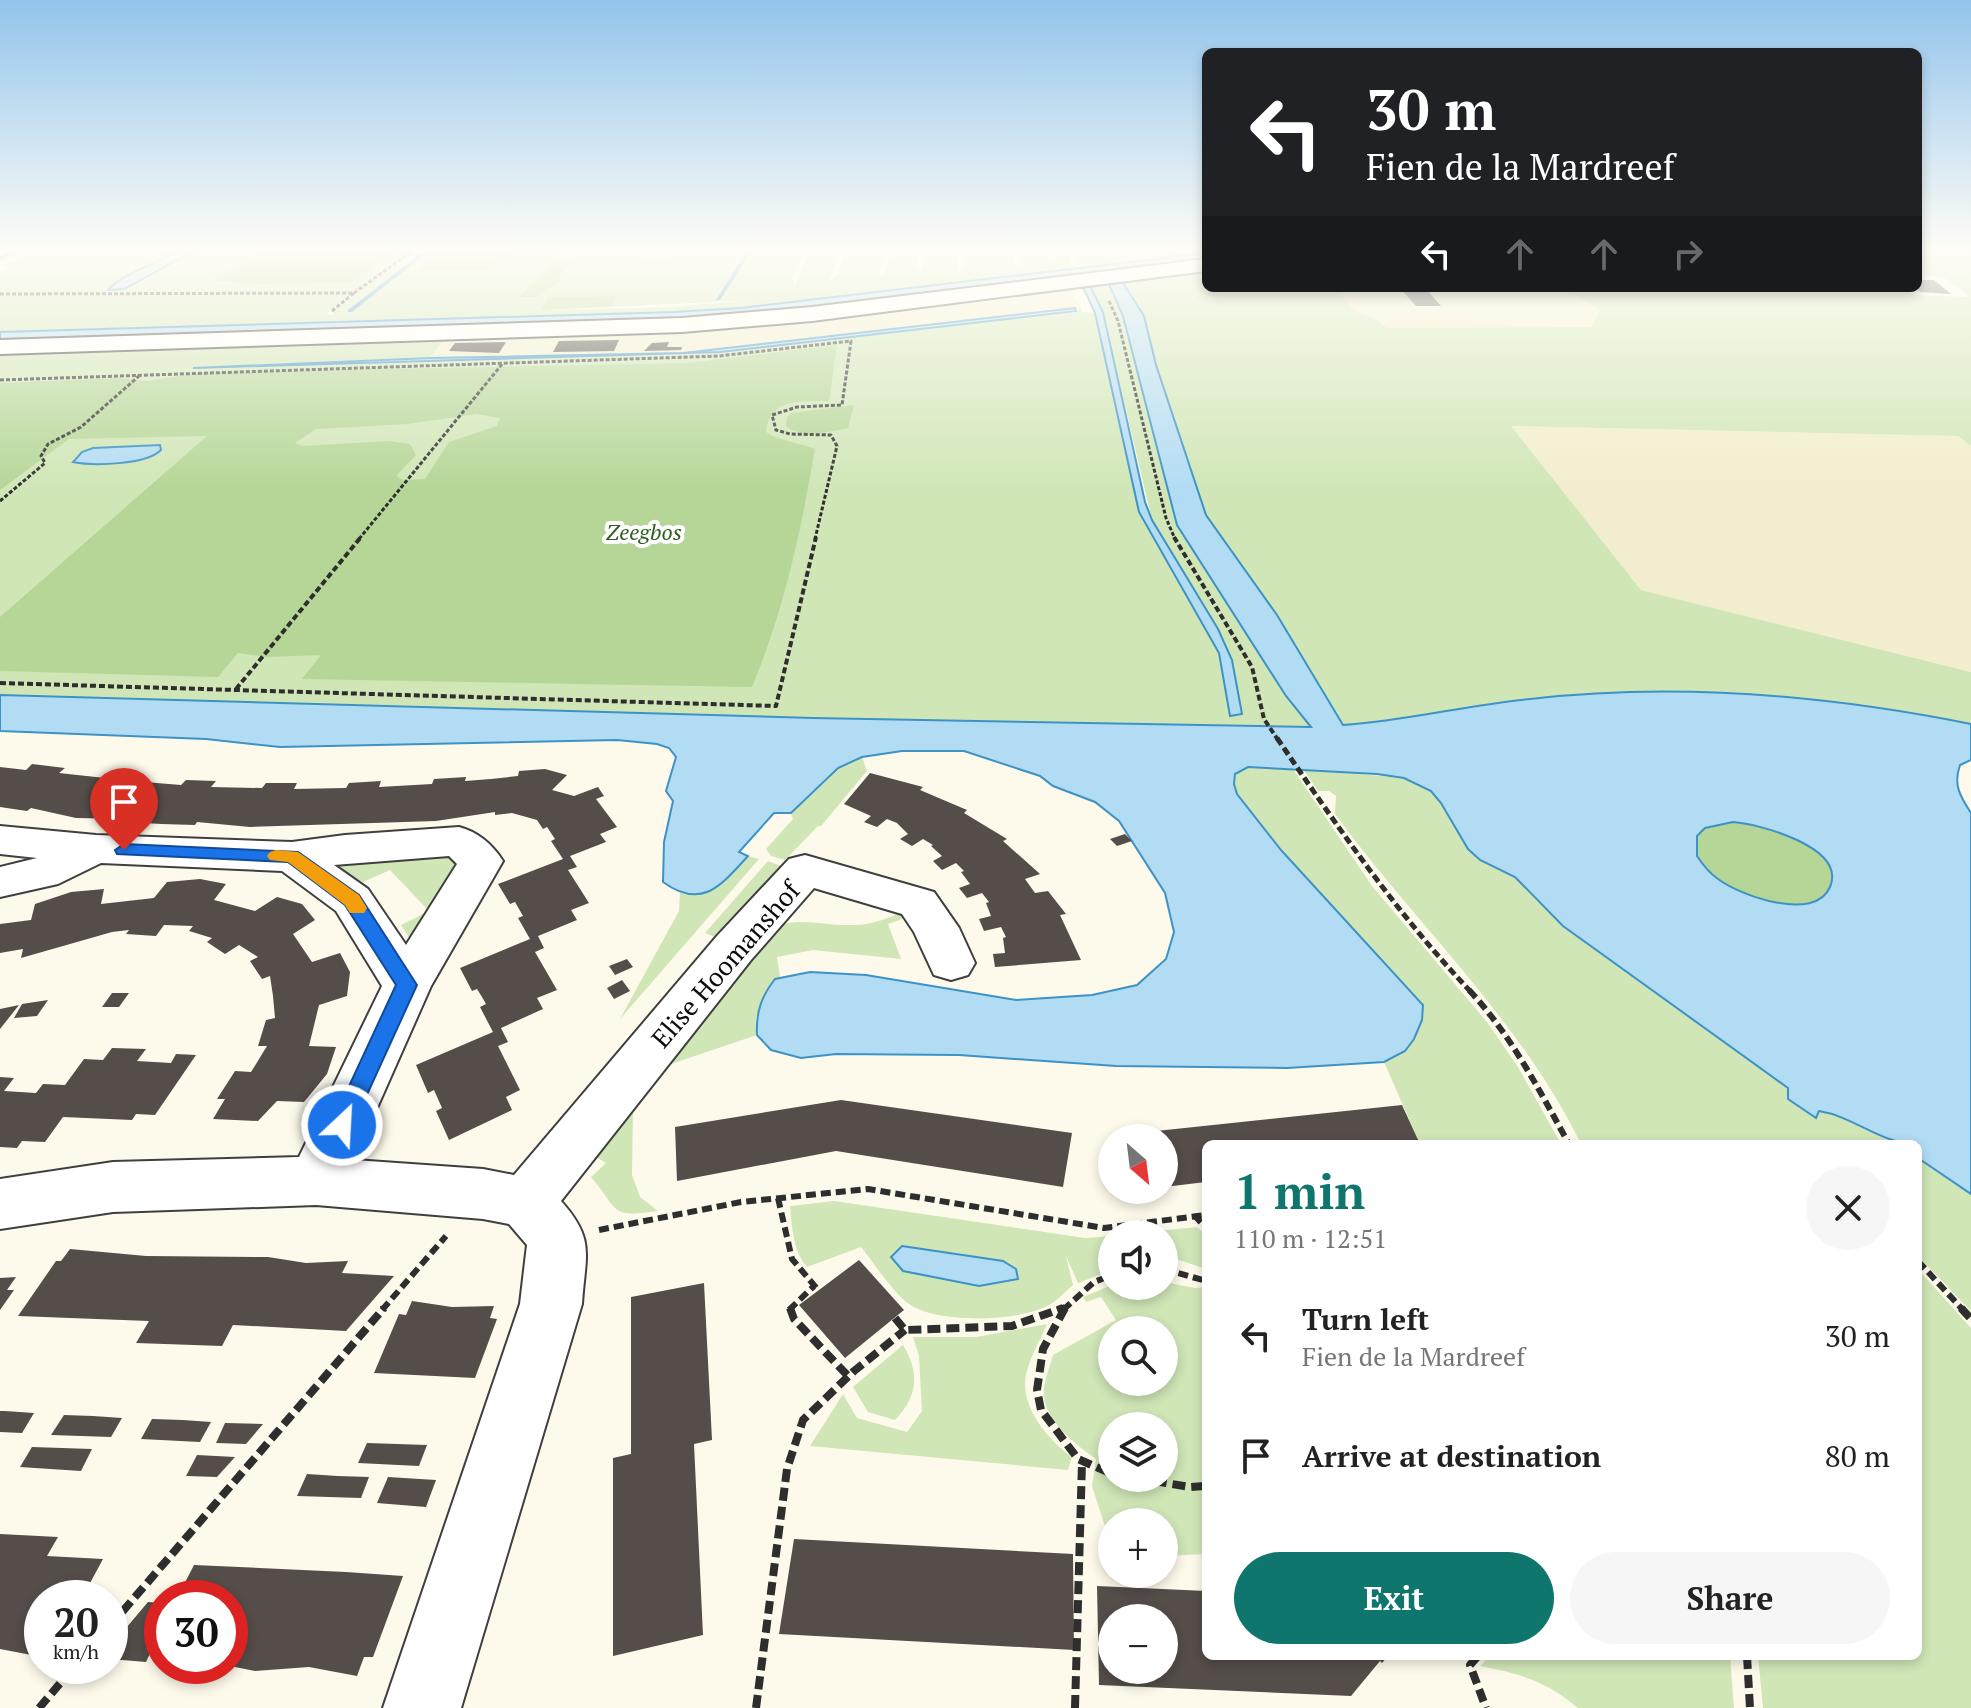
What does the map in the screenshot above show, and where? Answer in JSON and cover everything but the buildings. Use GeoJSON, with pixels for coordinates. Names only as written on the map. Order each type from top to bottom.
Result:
{"type":"FeatureCollection","features":[{"type":"Feature","properties":{"kind":"street"},"geometry":{"type":"LineString","coordinates":[[0,347],[526,331]]}},
{"type":"Feature","properties":{"kind":"street"},"geometry":{"type":"LineString","coordinates":[[0,840],[96,849],[292,857],[345,849],[459,841],[481,861],[407,985],[316,1181]]}},
{"type":"Feature","properties":{"kind":"street"},"geometry":{"type":"LineString","coordinates":[[0,882],[42,873],[96,849]]}},
{"type":"Feature","properties":{"kind":"street"},"geometry":{"type":"LineString","coordinates":[[292,857],[352,900],[407,985]]}},
{"type":"Feature","properties":{"kind":"street","name":"Elise Hoomanshof"},"geometry":{"type":"LineString","coordinates":[[522,1211],[734,948],[805,870],[918,903],[936,928],[951,963]]}},
{"type":"Feature","properties":{"kind":"street"},"geometry":{"type":"LineString","coordinates":[[0,1204],[113,1187],[316,1181],[522,1211],[551,1304],[422,1708]]}},
{"type":"Feature","properties":{"kind":"path"},"geometry":{"type":"LineString","coordinates":[[1120,331],[1166,518],[1173,535],[1252,667],[1264,719],[1395,906],[1495,1018],[1528,1069],[1567,1140]]}},
{"type":"Feature","properties":{"kind":"path"},"geometry":{"type":"LineString","coordinates":[[0,380],[719,356],[851,341],[842,405],[805,406],[772,415],[776,430],[790,434],[831,435],[837,446],[776,706],[0,683]]}},
{"type":"Feature","properties":{"kind":"path"},"geometry":{"type":"LineString","coordinates":[[236,690],[503,363]]}},
{"type":"Feature","properties":{"kind":"path"},"geometry":{"type":"LineString","coordinates":[[0,501],[45,463],[41,456],[55,437],[79,428],[140,375]]}},
{"type":"Feature","properties":{"kind":"path"},"geometry":{"type":"LineString","coordinates":[[128,1608],[522,1211],[741,1202],[868,1189],[1104,1228],[1202,1215]]}},
{"type":"Feature","properties":{"kind":"path"},"geometry":{"type":"LineString","coordinates":[[778,1198],[792,1259],[816,1289],[789,1309],[794,1319],[848,1376]]}},
{"type":"Feature","properties":{"kind":"path"},"geometry":{"type":"LineString","coordinates":[[1194,1215],[1202,1224]]}},
{"type":"Feature","properties":{"kind":"path"},"geometry":{"type":"LineString","coordinates":[[1922,1265],[1971,1319]]}},
{"type":"Feature","properties":{"kind":"path"},"geometry":{"type":"LineString","coordinates":[[1178,1273],[1202,1280]]}},
{"type":"Feature","properties":{"kind":"path"},"geometry":{"type":"LineString","coordinates":[[1098,1282],[1076,1292],[1053,1327],[1041,1359],[1038,1392],[1041,1412],[1082,1462],[1098,1468]]}},
{"type":"Feature","properties":{"kind":"path"},"geometry":{"type":"LineString","coordinates":[[756,1708],[787,1469],[803,1420],[848,1376],[905,1330],[1012,1326],[1066,1307]]}},
{"type":"Feature","properties":{"kind":"path"},"geometry":{"type":"LineString","coordinates":[[895,1318],[905,1330]]}},
{"type":"Feature","properties":{"kind":"path"},"geometry":{"type":"LineString","coordinates":[[1075,1708],[1082,1462]]}},
{"type":"Feature","properties":{"kind":"path"},"geometry":{"type":"LineString","coordinates":[[1178,1485],[1202,1486]]}},
{"type":"Feature","properties":{"kind":"path"},"geometry":{"type":"LineString","coordinates":[[1474,1660],[1470,1665],[1486,1708]]}},
{"type":"Feature","properties":{"kind":"path"},"geometry":{"type":"LineString","coordinates":[[1747,1660],[1750,1708]]}},
{"type":"Feature","properties":{"kind":"path"},"geometry":{"type":"LineString","coordinates":[[39,1708],[60,1684]]}},
{"type":"Feature","properties":{"kind":"shaded area"},"geometry":{"type":"Polygon","coordinates":[[[536,331],[890,331],[684,353],[430,358],[445,338],[536,331]]]}},
{"type":"Feature","properties":{"kind":"shaded area"},"geometry":{"type":"Polygon","coordinates":[[[1510,426],[1958,436],[1971,446],[1971,672],[1641,590],[1510,426]]]}},
{"type":"Feature","properties":{"kind":"green space","name":"Zeegbos"},"geometry":{"type":"Polygon","coordinates":[[[899,331],[1099,331],[1139,512],[1219,653],[1230,715],[1232,660],[1218,629],[1152,520],[1107,331],[1127,331],[1177,525],[1286,696],[1312,727],[813,718],[0,695],[0,352],[445,338],[430,358],[198,367],[720,352],[899,331]]]}},
{"type":"Feature","properties":{"kind":"green space"},"geometry":{"type":"Polygon","coordinates":[[[1148,331],[1971,331],[1971,446],[1958,436],[1511,426],[1641,590],[1971,672],[1971,724],[1807,699],[1751,694],[1641,692],[1530,699],[1343,725],[1277,615],[1206,515],[1148,331]]]}},
{"type":"Feature","properties":{"kind":"green space","name":"Zeegbos"},"geometry":{"type":"Polygon","coordinates":[[[837,345],[829,401],[798,402],[780,407],[769,421],[766,432],[815,449],[790,570],[774,628],[752,687],[302,679],[321,655],[267,657],[238,653],[218,677],[0,671],[0,617],[207,436],[69,439],[0,490],[0,383],[119,378],[147,381],[199,373],[687,363],[837,345]],[[476,414],[408,424],[316,429],[295,443],[303,446],[388,441],[410,444],[416,455],[396,476],[403,480],[425,479],[449,442],[497,426],[500,418],[476,414]]]}},
{"type":"Feature","properties":{"kind":"green space"},"geometry":{"type":"Polygon","coordinates":[[[854,405],[848,428],[807,433],[786,426],[791,413],[854,405]]]}},
{"type":"Feature","properties":{"kind":"green space"},"geometry":{"type":"Polygon","coordinates":[[[862,757],[867,771],[821,826],[785,860],[771,856],[766,849],[793,819],[791,813],[838,768],[862,757]]]}},
{"type":"Feature","properties":{"kind":"green space"},"geometry":{"type":"Polygon","coordinates":[[[1248,767],[1293,769],[1372,886],[1487,1022],[1518,1067],[1559,1140],[1418,1140],[1384,1062],[1405,1051],[1419,999],[1404,987],[1250,814],[1237,794],[1235,774],[1248,767]]]}},
{"type":"Feature","properties":{"kind":"green space"},"geometry":{"type":"Polygon","coordinates":[[[1303,769],[1404,778],[1431,791],[1442,803],[1468,849],[1480,860],[1515,877],[1563,926],[1788,1088],[1788,1100],[1817,1117],[1819,1111],[1833,1113],[1888,1140],[1579,1140],[1556,1098],[1498,1014],[1335,814],[1336,796],[1329,791],[1318,791],[1303,769]]]}},
{"type":"Feature","properties":{"kind":"green space"},"geometry":{"type":"Polygon","coordinates":[[[1733,822],[1779,833],[1814,849],[1826,860],[1832,873],[1830,887],[1822,898],[1794,905],[1759,898],[1728,885],[1706,869],[1697,856],[1698,835],[1705,828],[1733,822]]]}},
{"type":"Feature","properties":{"kind":"green space"},"geometry":{"type":"Polygon","coordinates":[[[465,852],[413,943],[401,925],[429,911],[390,870],[363,882],[342,870],[341,864],[465,852]]]}},
{"type":"Feature","properties":{"kind":"green space"},"geometry":{"type":"Polygon","coordinates":[[[748,856],[759,859],[620,1019],[679,911],[680,892],[712,889],[726,880],[748,856]]]}},
{"type":"Feature","properties":{"kind":"green space"},"geometry":{"type":"Polygon","coordinates":[[[768,861],[781,866],[718,938],[705,933],[768,861]]]}},
{"type":"Feature","properties":{"kind":"green space"},"geometry":{"type":"Polygon","coordinates":[[[900,913],[913,915],[888,924],[901,959],[813,950],[777,957],[780,977],[775,979],[756,1017],[757,1035],[671,1064],[633,1109],[632,1175],[640,1197],[658,1211],[622,1212],[612,1205],[591,1177],[606,1163],[584,1150],[778,925],[804,922],[863,925],[900,913]]]}},
{"type":"Feature","properties":{"kind":"green space"},"geometry":{"type":"Polygon","coordinates":[[[1922,1161],[1971,1194],[1971,1311],[1922,1260],[1922,1161]]]}},
{"type":"Feature","properties":{"kind":"green space"},"geometry":{"type":"Polygon","coordinates":[[[834,1201],[1085,1238],[1098,1237],[1098,1275],[1078,1283],[1066,1256],[1073,1285],[1058,1299],[1036,1311],[978,1318],[938,1315],[903,1299],[861,1247],[807,1267],[796,1246],[790,1206],[834,1201]]]}},
{"type":"Feature","properties":{"kind":"green space"},"geometry":{"type":"Polygon","coordinates":[[[1197,1227],[1202,1231],[1202,1268],[1178,1260],[1178,1229],[1197,1227]]]}},
{"type":"Feature","properties":{"kind":"green space"},"geometry":{"type":"Polygon","coordinates":[[[1922,1273],[1971,1328],[1971,1708],[1763,1708],[1758,1660],[1922,1660],[1922,1273]]]}},
{"type":"Feature","properties":{"kind":"green space"},"geometry":{"type":"Polygon","coordinates":[[[1178,1285],[1202,1287],[1202,1554],[1178,1555],[1178,1508],[1099,1508],[1092,1486],[1096,1459],[1060,1429],[1047,1409],[1044,1387],[1053,1355],[1098,1330],[1098,1396],[1178,1396],[1178,1316],[1113,1316],[1103,1300],[1178,1300],[1178,1285]]]}},
{"type":"Feature","properties":{"kind":"green space"},"geometry":{"type":"Polygon","coordinates":[[[1098,1291],[1098,1298],[1086,1302],[1083,1297],[1098,1291]]]}},
{"type":"Feature","properties":{"kind":"green space"},"geometry":{"type":"Polygon","coordinates":[[[1047,1324],[1027,1371],[1026,1396],[1045,1431],[1072,1457],[1068,1470],[810,1446],[843,1394],[857,1418],[907,1432],[922,1411],[919,1356],[913,1337],[976,1337],[1047,1324]]]}},
{"type":"Feature","properties":{"kind":"green space"},"geometry":{"type":"Polygon","coordinates":[[[903,1345],[914,1375],[908,1402],[895,1420],[868,1412],[853,1387],[903,1345]]]}},
{"type":"Feature","properties":{"kind":"green space"},"geometry":{"type":"Polygon","coordinates":[[[1486,1660],[1730,1660],[1734,1708],[1578,1708],[1555,1691],[1532,1680],[1480,1666],[1486,1660]]]}},
{"type":"Feature","properties":{"kind":"water"},"geometry":{"type":"Polygon","coordinates":[[[44,331],[354,331],[0,341],[0,332],[44,331]]]}},
{"type":"Feature","properties":{"kind":"water"},"geometry":{"type":"Polygon","coordinates":[[[877,331],[905,331],[720,352],[193,368],[430,358],[683,353],[877,331]]]}},
{"type":"Feature","properties":{"kind":"water"},"geometry":{"type":"Polygon","coordinates":[[[1099,331],[1107,331],[1145,502],[1152,520],[1218,629],[1232,660],[1242,714],[1230,716],[1219,653],[1139,512],[1099,331]]]}},
{"type":"Feature","properties":{"kind":"water"},"geometry":{"type":"Polygon","coordinates":[[[1127,331],[1148,331],[1206,515],[1277,615],[1343,725],[1530,699],[1641,692],[1751,694],[1807,699],[1971,724],[1971,760],[1960,765],[1957,779],[1961,796],[1971,813],[1971,1194],[1922,1161],[1922,1140],[1891,1140],[1819,1111],[1816,1118],[1788,1099],[1788,1088],[1563,926],[1515,877],[1480,860],[1468,849],[1431,791],[1404,778],[1248,767],[1235,774],[1234,784],[1237,794],[1281,850],[1423,1005],[1422,1020],[1414,1039],[1405,1051],[1384,1062],[1287,1068],[1116,1066],[959,1055],[836,1054],[801,1058],[771,1050],[757,1035],[760,1005],[775,979],[810,972],[866,975],[1016,1000],[1092,995],[1137,985],[1166,959],[1174,932],[1165,893],[1119,821],[1095,802],[1053,786],[1040,776],[964,751],[902,751],[862,757],[838,768],[791,813],[774,813],[739,852],[748,856],[720,884],[701,894],[690,894],[663,882],[664,842],[673,801],[666,791],[676,757],[669,748],[657,744],[617,740],[280,747],[206,739],[0,731],[0,695],[813,718],[1311,727],[1286,696],[1177,525],[1127,331]],[[1733,822],[1705,828],[1697,836],[1697,856],[1715,877],[1759,898],[1794,905],[1822,898],[1830,887],[1832,873],[1826,860],[1798,840],[1762,827],[1733,822]]]}},
{"type":"Feature","properties":{"kind":"water"},"geometry":{"type":"Polygon","coordinates":[[[160,445],[161,450],[144,459],[106,464],[73,462],[82,452],[93,448],[160,445]]]}},
{"type":"Feature","properties":{"kind":"water"},"geometry":{"type":"Polygon","coordinates":[[[902,1246],[1003,1261],[1016,1269],[1018,1279],[979,1286],[903,1271],[891,1257],[902,1246]]]}},
{"type":"Feature","properties":{"kind":"slow traffic"},"geometry":{"type":"LineString","coordinates":[[276,856],[292,857],[352,900],[357,908]]}},
{"type":"Feature","properties":{"kind":"route"},"geometry":{"type":"LineString","coordinates":[[124,850],[292,857],[352,900],[407,985],[342,1125]]}}]}
